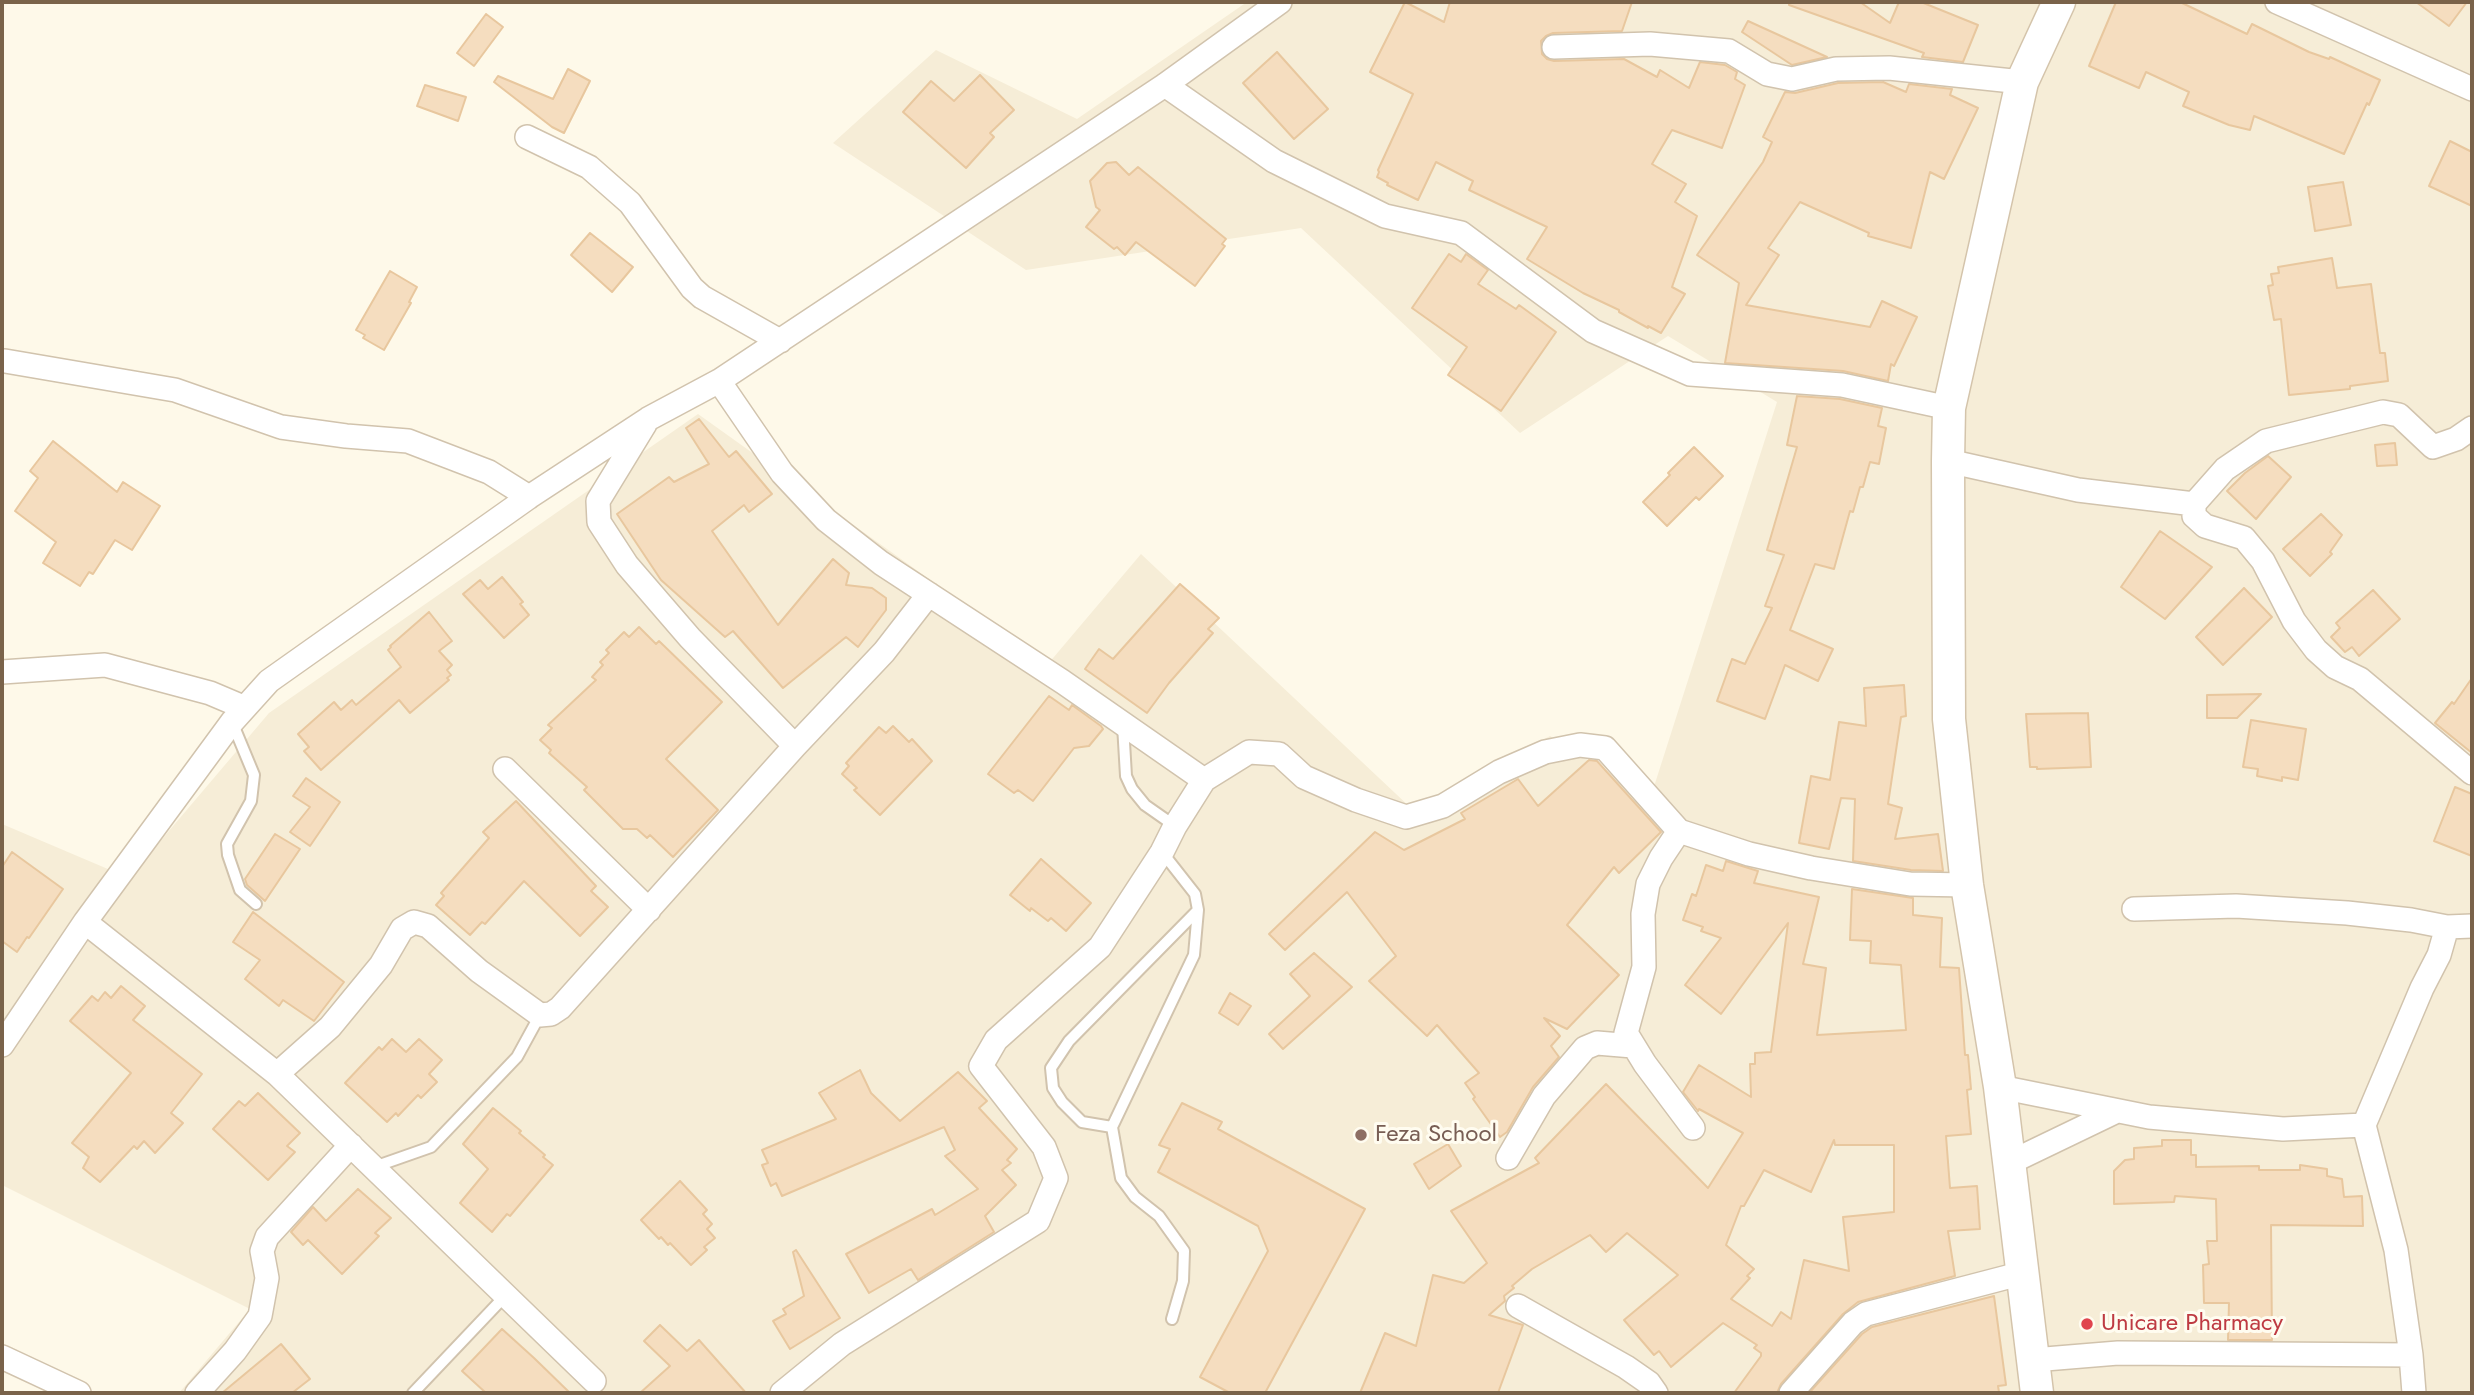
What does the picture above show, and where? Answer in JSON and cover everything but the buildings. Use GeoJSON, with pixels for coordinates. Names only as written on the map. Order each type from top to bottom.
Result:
{"type":"FeatureCollection","features":[{"type":"Feature","properties":{"kind":"main road"},"geometry":{"type":"LineString","coordinates":[[2036,1393],[2000,1087],[1967,885],[1949,719],[1948,461],[1949,408],[2022,82],[2059,2]]}},
{"type":"Feature","properties":{"kind":"street"},"geometry":{"type":"LineString","coordinates":[[2,1045],[85,922],[237,714],[269,681],[528,497],[648,419],[719,381],[780,341],[1165,85],[1280,2]]}},
{"type":"Feature","properties":{"kind":"street"},"geometry":{"type":"LineString","coordinates":[[2277,2],[2472,89]]}},
{"type":"Feature","properties":{"kind":"street"},"geometry":{"type":"LineString","coordinates":[[1554,47],[1650,44],[1729,51],[1767,74],[1792,79],[1836,69],[1889,68],[2022,82]]}},
{"type":"Feature","properties":{"kind":"street"},"geometry":{"type":"LineString","coordinates":[[1165,85],[1274,161],[1385,216],[1461,233],[1593,331],[1690,374],[1842,385],[1949,408]]}},
{"type":"Feature","properties":{"kind":"street"},"geometry":{"type":"LineString","coordinates":[[527,137],[589,167],[630,203],[692,288],[702,297],[780,341]]}},
{"type":"Feature","properties":{"kind":"street"},"geometry":{"type":"LineString","coordinates":[[5,361],[174,390],[281,427],[408,441],[489,472],[528,497]]}},
{"type":"Feature","properties":{"kind":"street"},"geometry":{"type":"LineString","coordinates":[[719,381],[782,473],[826,520],[881,564],[1204,779]]}},
{"type":"Feature","properties":{"kind":"street"},"geometry":{"type":"LineString","coordinates":[[2472,428],[2456,439],[2433,447],[2399,415],[2384,412],[2266,441],[2225,469],[2194,504],[2194,516],[2205,526],[2244,538],[2263,561],[2294,621],[2316,650],[2335,667],[2360,679],[2472,773]]}},
{"type":"Feature","properties":{"kind":"street"},"geometry":{"type":"LineString","coordinates":[[648,419],[598,501],[599,522],[627,565],[690,638],[795,746]]}},
{"type":"Feature","properties":{"kind":"street"},"geometry":{"type":"LineString","coordinates":[[1948,461],[2078,491],[2194,504]]}},
{"type":"Feature","properties":{"kind":"street"},"geometry":{"type":"LineString","coordinates":[[277,1074],[330,1027],[381,965],[402,929],[414,922],[428,926],[479,971],[540,1015],[551,1014],[560,1008],[795,746],[884,652],[929,594]]}},
{"type":"Feature","properties":{"kind":"street"},"geometry":{"type":"LineString","coordinates":[[2,673],[105,665],[209,693],[237,714]]}},
{"type":"Feature","properties":{"kind":"street"},"geometry":{"type":"LineString","coordinates":[[782,1393],[842,1344],[1038,1221],[1056,1178],[1044,1147],[981,1066],[996,1040],[1100,947],[1162,852],[1204,779],[1250,752],[1279,754],[1304,777],[1356,800],[1406,817],[1443,806],[1499,772],[1545,752],[1580,745],[1605,747],[1679,831],[1749,854],[1811,869],[1910,884],[1967,885]]}},
{"type":"Feature","properties":{"kind":"street"},"geometry":{"type":"LineString","coordinates":[[505,769],[649,910]]}},
{"type":"Feature","properties":{"kind":"street"},"geometry":{"type":"LineString","coordinates":[[1679,831],[1648,884],[1643,914],[1644,967],[1626,1033],[1693,1128]]}},
{"type":"Feature","properties":{"kind":"street"},"geometry":{"type":"LineString","coordinates":[[2134,909],[2236,906],[2347,913],[2447,927],[2472,926]]}},
{"type":"Feature","properties":{"kind":"street"},"geometry":{"type":"LineString","coordinates":[[85,922],[277,1074],[594,1381]]}},
{"type":"Feature","properties":{"kind":"street"},"geometry":{"type":"LineString","coordinates":[[2414,1393],[2396,1250],[2364,1125],[2422,988],[2439,955],[2447,927]]}},
{"type":"Feature","properties":{"kind":"street"},"geometry":{"type":"LineString","coordinates":[[1507,1158],[1544,1096],[1585,1048],[1597,1043],[1633,1046]]}},
{"type":"Feature","properties":{"kind":"street"},"geometry":{"type":"LineString","coordinates":[[2000,1087],[2149,1117],[2283,1129],[2364,1125]]}},
{"type":"Feature","properties":{"kind":"street"},"geometry":{"type":"LineString","coordinates":[[2009,1163],[2117,1111]]}},
{"type":"Feature","properties":{"kind":"street"},"geometry":{"type":"LineString","coordinates":[[197,1393],[235,1351],[260,1315],[267,1278],[262,1251],[267,1237],[351,1145]]}},
{"type":"Feature","properties":{"kind":"street"},"geometry":{"type":"LineString","coordinates":[[1791,1393],[1853,1323],[1866,1314],[2023,1273]]}},
{"type":"Feature","properties":{"kind":"street"},"geometry":{"type":"LineString","coordinates":[[1518,1306],[1626,1367],[1649,1382],[1656,1393]]}},
{"type":"Feature","properties":{"kind":"street"},"geometry":{"type":"LineString","coordinates":[[2033,1360],[2118,1353],[2411,1354]]}},
{"type":"Feature","properties":{"kind":"street"},"geometry":{"type":"LineString","coordinates":[[2,1357],[79,1393]]}},
{"type":"Feature","properties":{"kind":"lane"},"geometry":{"type":"LineString","coordinates":[[237,714],[254,775],[251,801],[227,844],[228,855],[240,890],[256,904]]}},
{"type":"Feature","properties":{"kind":"lane"},"geometry":{"type":"LineString","coordinates":[[1122,723],[1126,776],[1132,789],[1145,805],[1175,826]]}},
{"type":"Feature","properties":{"kind":"lane"},"geometry":{"type":"LineString","coordinates":[[1162,852],[1195,894],[1198,910],[1194,956],[1112,1126],[1121,1178],[1135,1197],[1159,1216],[1184,1251],[1183,1281],[1172,1319]]}},
{"type":"Feature","properties":{"kind":"lane"},"geometry":{"type":"LineString","coordinates":[[1112,1126],[1082,1122],[1053,1088],[1051,1068],[1069,1041],[1198,910]]}},
{"type":"Feature","properties":{"kind":"lane"},"geometry":{"type":"LineString","coordinates":[[374,1167],[431,1147],[517,1057],[540,1015]]}},
{"type":"Feature","properties":{"kind":"lane"},"geometry":{"type":"LineString","coordinates":[[413,1393],[506,1295]]}},
{"type":"Feature","properties":{"kind":"shaded area"},"geometry":{"type":"Polygon","coordinates":[[[1247,2],[2472,2],[2472,1393],[179,1393],[250,1309],[2,1185],[2,824],[129,878],[269,713],[698,414],[1048,664],[1141,554],[1412,809],[1550,736],[1650,799],[1777,402],[1668,336],[1520,433],[1301,228],[1026,270],[833,143],[936,50],[1077,119],[1247,2]]]}},
{"type":"Feature","properties":{"kind":"place","name":"Feza School"},"geometry":{"type":"Point","coordinates":[1361,1135]}},
{"type":"Feature","properties":{"kind":"place","name":"Unicare Pharmacy"},"geometry":{"type":"Point","coordinates":[2087,1324]}}]}
